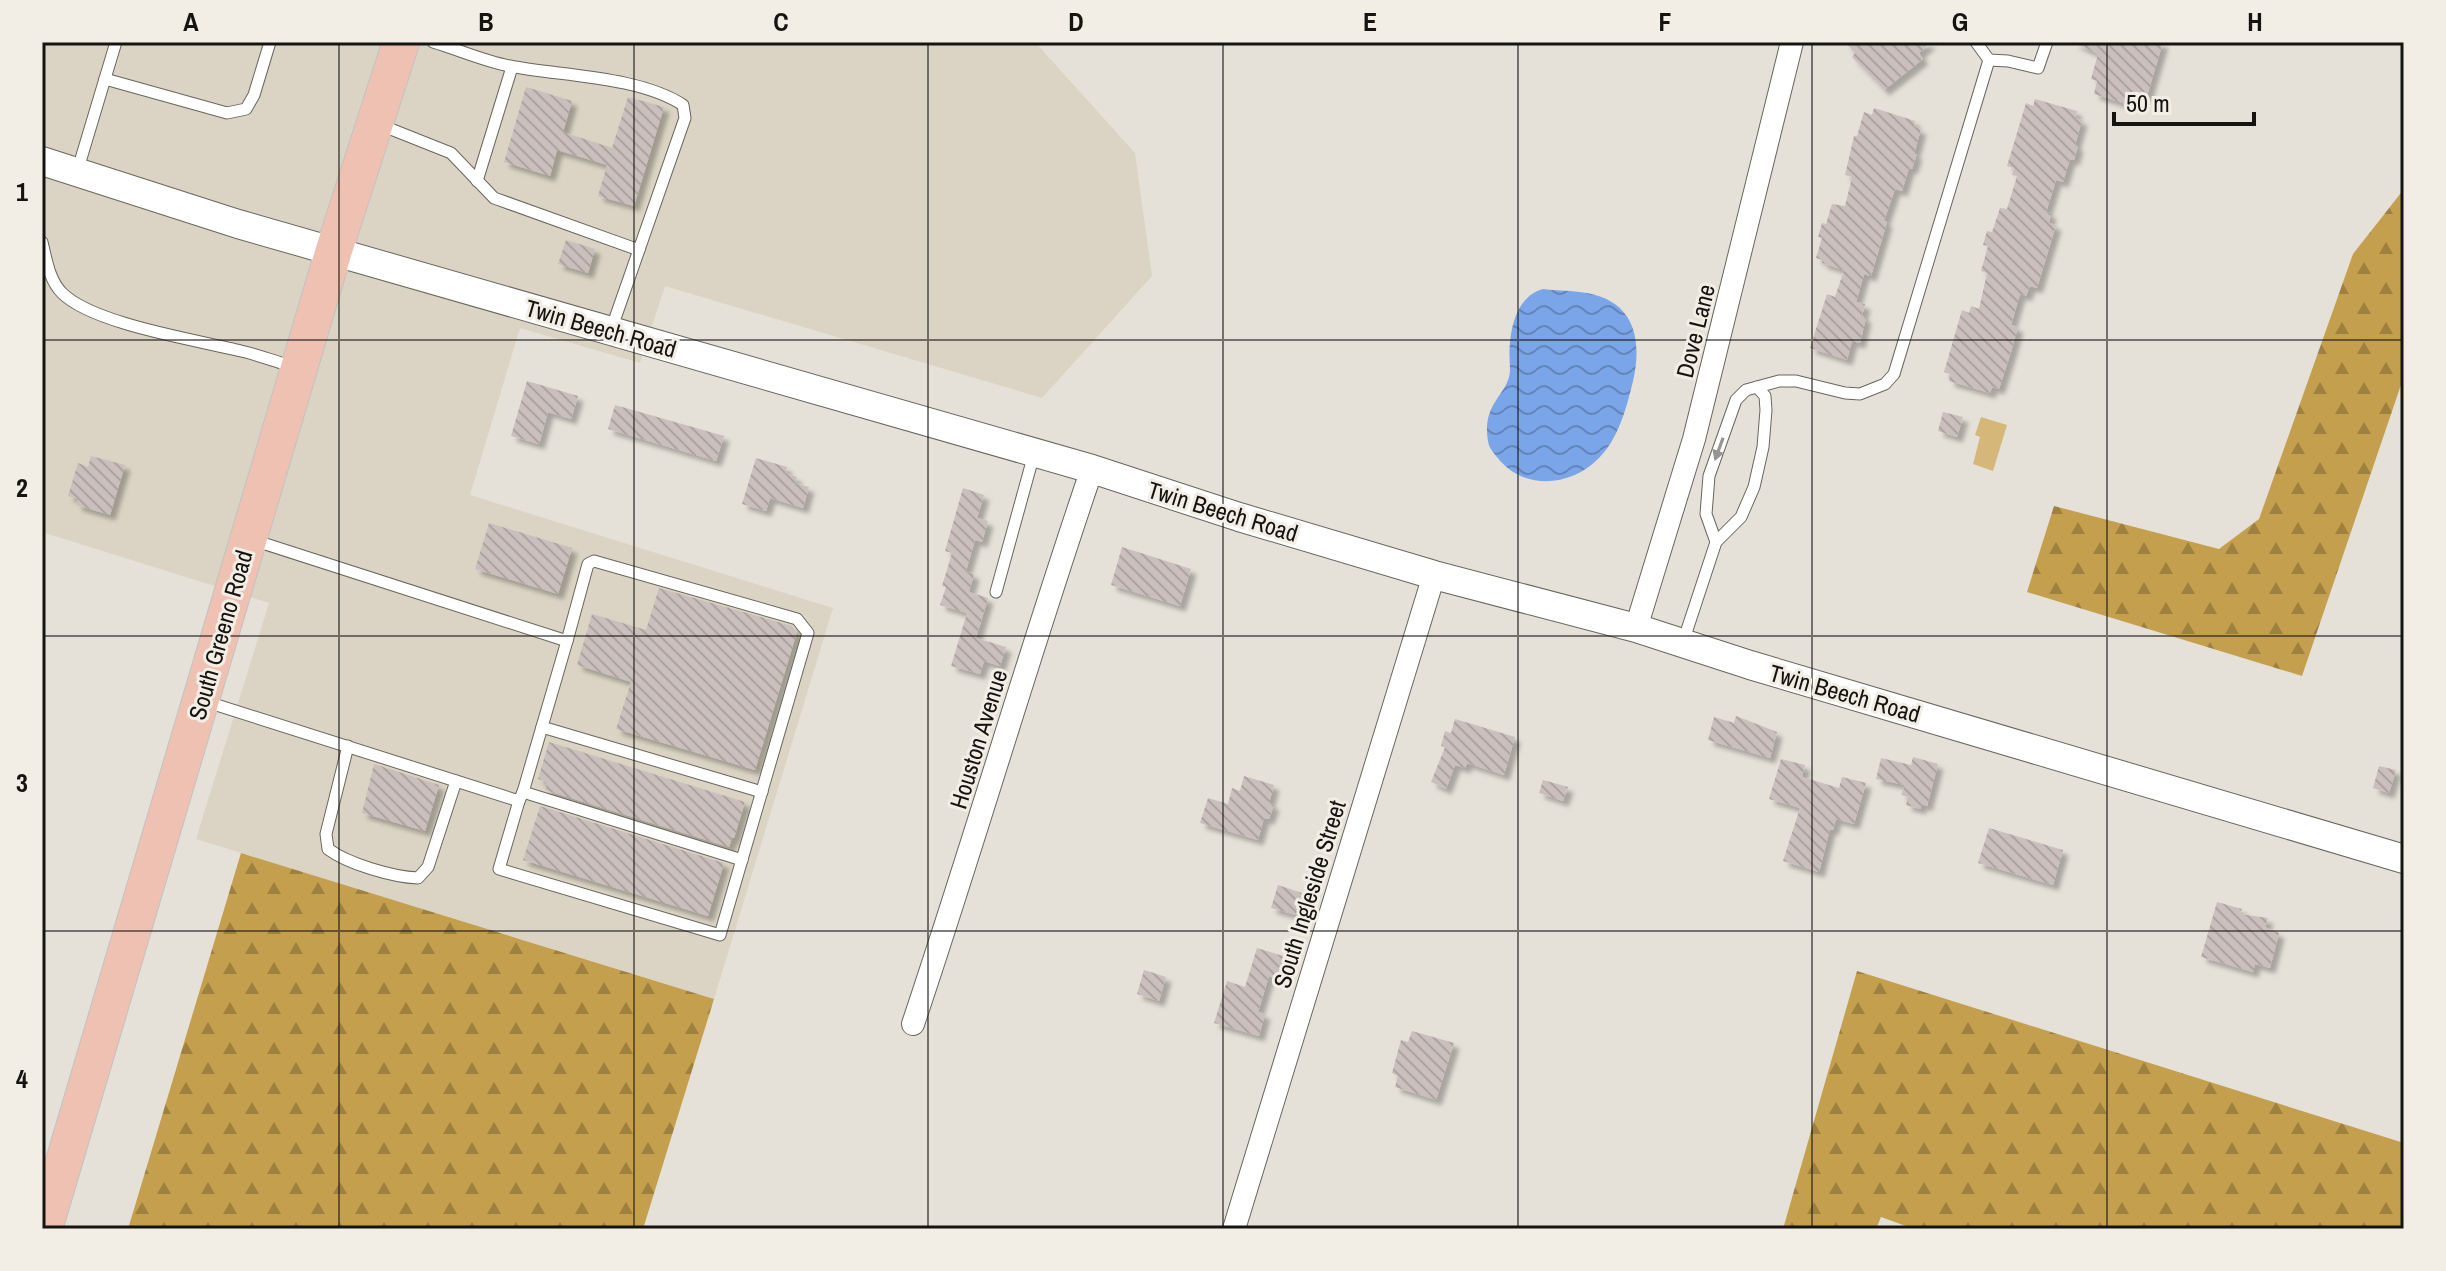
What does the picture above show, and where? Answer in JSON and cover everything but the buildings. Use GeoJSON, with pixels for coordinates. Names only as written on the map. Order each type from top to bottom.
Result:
{"type":"FeatureCollection","features":[{"type":"Feature","properties":{"kind":"main road","name":"South Greeno Road"},"geometry":{"type":"LineString","coordinates":[[44,1220],[334,250],[401,42]]}},
{"type":"Feature","properties":{"kind":"street","name":"Dove Lane"},"geometry":{"type":"LineString","coordinates":[[1636,628],[1694,439],[1792,42]]}},
{"type":"Feature","properties":{"kind":"street","name":"Twin Beech Road"},"geometry":{"type":"LineString","coordinates":[[42,161],[238,224],[1092,469],[1434,575],[1636,628],[2404,859]]}},
{"type":"Feature","properties":{"kind":"street","name":"Houston Avenue"},"geometry":{"type":"LineString","coordinates":[[913,1024],[1092,469]]}},
{"type":"Feature","properties":{"kind":"street","name":"South Ingleside Street"},"geometry":{"type":"LineString","coordinates":[[1234,1229],[1434,575]]}},
{"type":"Feature","properties":{"kind":"lane"},"geometry":{"type":"LineString","coordinates":[[77,172],[116,42]]}},
{"type":"Feature","properties":{"kind":"lane"},"geometry":{"type":"LineString","coordinates":[[105,79],[227,113],[246,109],[254,95],[270,42]]}},
{"type":"Feature","properties":{"kind":"lane"},"geometry":{"type":"LineString","coordinates":[[433,42],[512,67],[584,76],[666,94],[683,105],[685,118],[611,331]]}},
{"type":"Feature","properties":{"kind":"lane"},"geometry":{"type":"LineString","coordinates":[[1976,42],[1989,60]]}},
{"type":"Feature","properties":{"kind":"lane"},"geometry":{"type":"LineString","coordinates":[[1989,60],[2038,68],[2047,42]]}},
{"type":"Feature","properties":{"kind":"lane"},"geometry":{"type":"LineString","coordinates":[[1716,542],[1706,514],[1709,476],[1736,400],[1746,390],[1779,381],[1796,381],[1860,394],[1885,384],[1894,374],[1989,60]]}},
{"type":"Feature","properties":{"kind":"lane"},"geometry":{"type":"LineString","coordinates":[[477,181],[512,67]]}},
{"type":"Feature","properties":{"kind":"lane"},"geometry":{"type":"LineString","coordinates":[[375,123],[451,153],[494,198],[639,250]]}},
{"type":"Feature","properties":{"kind":"lane"},"geometry":{"type":"LineString","coordinates":[[42,242],[51,275],[61,293],[86,309],[175,337],[243,351],[299,369]]}},
{"type":"Feature","properties":{"kind":"lane"},"geometry":{"type":"LineString","coordinates":[[1683,643],[1716,542],[1741,517],[1754,487],[1763,447],[1766,410],[1765,396],[1757,387]]}},
{"type":"Feature","properties":{"kind":"lane"},"geometry":{"type":"LineString","coordinates":[[996,592],[1034,453]]}},
{"type":"Feature","properties":{"kind":"lane"},"geometry":{"type":"LineString","coordinates":[[249,538],[567,641]]}},
{"type":"Feature","properties":{"kind":"lane"},"geometry":{"type":"LineString","coordinates":[[594,561],[797,619],[808,633],[720,935],[499,869],[567,641],[588,564],[594,561]]}},
{"type":"Feature","properties":{"kind":"lane"},"geometry":{"type":"LineString","coordinates":[[201,700],[456,781],[521,796],[742,860]]}},
{"type":"Feature","properties":{"kind":"lane"},"geometry":{"type":"LineString","coordinates":[[542,727],[762,792]]}},
{"type":"Feature","properties":{"kind":"lane"},"geometry":{"type":"LineString","coordinates":[[348,746],[326,834],[328,849],[340,858],[418,878],[428,867],[456,781]]}},
{"type":"Feature","properties":{"kind":"shaded area"},"geometry":{"type":"Polygon","coordinates":[[[42,42],[1035,42],[1135,153],[1152,276],[1042,398],[665,286],[640,363],[520,328],[470,495],[833,608],[714,999],[196,839],[269,603],[42,532],[42,42]]]}},
{"type":"Feature","properties":{"kind":"shaded area"},"geometry":{"type":"Polygon","coordinates":[[[1981,417],[2007,425],[1993,471],[1973,464],[1980,437],[1975,435],[1981,417]]]}},
{"type":"Feature","properties":{"kind":"green space"},"geometry":{"type":"Polygon","coordinates":[[[2404,189],[2404,376],[2302,676],[2027,592],[2054,506],[2219,549],[2259,519],[2353,254],[2404,189]]]}},
{"type":"Feature","properties":{"kind":"green space"},"geometry":{"type":"Polygon","coordinates":[[[241,853],[714,999],[643,1229],[128,1229],[241,853]]]}},
{"type":"Feature","properties":{"kind":"green space"},"geometry":{"type":"Polygon","coordinates":[[[1857,971],[2404,1143],[2404,1229],[1914,1229],[1881,1217],[1876,1229],[1783,1229],[1857,971]]]}},
{"type":"Feature","properties":{"kind":"water"},"geometry":{"type":"Polygon","coordinates":[[[1543,289],[1599,296],[1614,304],[1625,314],[1636,342],[1634,375],[1615,436],[1599,458],[1587,468],[1561,480],[1546,481],[1533,480],[1507,468],[1490,448],[1487,427],[1492,407],[1509,377],[1511,334],[1518,311],[1524,301],[1543,289]]]}}]}
